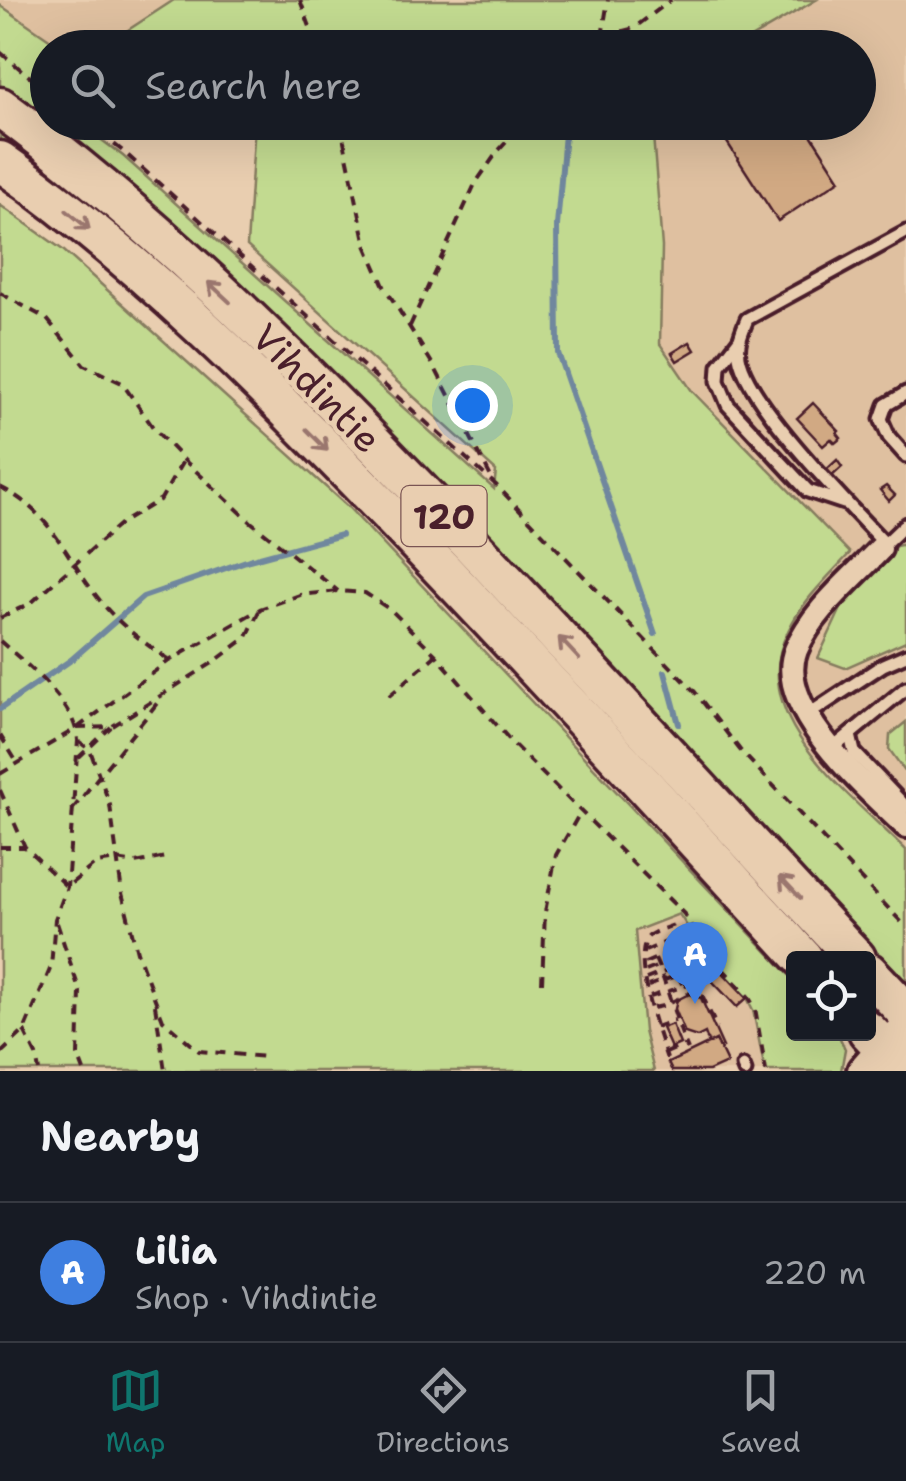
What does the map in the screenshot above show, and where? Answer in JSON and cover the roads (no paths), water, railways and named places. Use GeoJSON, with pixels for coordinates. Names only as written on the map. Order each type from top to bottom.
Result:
{"type":"FeatureCollection","features":[{"type":"Feature","properties":{"kind":"main road","name":"Vihdintie"},"geometry":{"type":"LineString","coordinates":[[0,107],[30,132]]}},
{"type":"Feature","properties":{"kind":"main road","name":"Vihdintie"},"geometry":{"type":"LineString","coordinates":[[40,140],[175,251],[354,423],[509,583],[850,951]]}},
{"type":"Feature","properties":{"kind":"main road","name":"Vihdintie"},"geometry":{"type":"LineString","coordinates":[[0,161],[73,216],[155,286],[328,450],[797,951]]}},
{"type":"Feature","properties":{"kind":"main road"},"geometry":{"type":"LineString","coordinates":[[876,980],[906,1012]]}},
{"type":"Feature","properties":{"kind":"street"},"geometry":{"type":"LineString","coordinates":[[882,546],[810,626],[794,654],[792,681],[806,716],[841,742],[906,826]]}},
{"type":"Feature","properties":{"kind":"lane"},"geometry":{"type":"LineString","coordinates":[[848,504],[808,492],[728,404],[718,381],[720,366],[739,340],[747,319],[906,232]]}},
{"type":"Feature","properties":{"kind":"lane"},"geometry":{"type":"LineString","coordinates":[[739,340],[740,360],[761,405],[882,546],[906,524]]}},
{"type":"Feature","properties":{"kind":"lane"},"geometry":{"type":"LineString","coordinates":[[906,393],[886,405],[881,418],[889,437],[906,456]]}},
{"type":"Feature","properties":{"kind":"lane"},"geometry":{"type":"LineString","coordinates":[[806,716],[855,682],[906,655]]}},
{"type":"Feature","properties":{"kind":"lane"},"geometry":{"type":"LineString","coordinates":[[906,688],[841,742],[906,807]]}},
{"type":"Feature","properties":{"kind":"waterway"},"geometry":{"type":"LineString","coordinates":[[564,140],[557,226],[558,353],[655,634]]}},
{"type":"Feature","properties":{"kind":"waterway"},"geometry":{"type":"LineString","coordinates":[[0,709],[71,660],[143,597],[249,560],[341,535]]}},
{"type":"Feature","properties":{"kind":"waterway"},"geometry":{"type":"LineString","coordinates":[[665,672],[679,724]]}},
{"type":"Feature","properties":{"kind":"place","name":"Lilia"},"geometry":{"type":"Point","coordinates":[695,1004]}}]}
